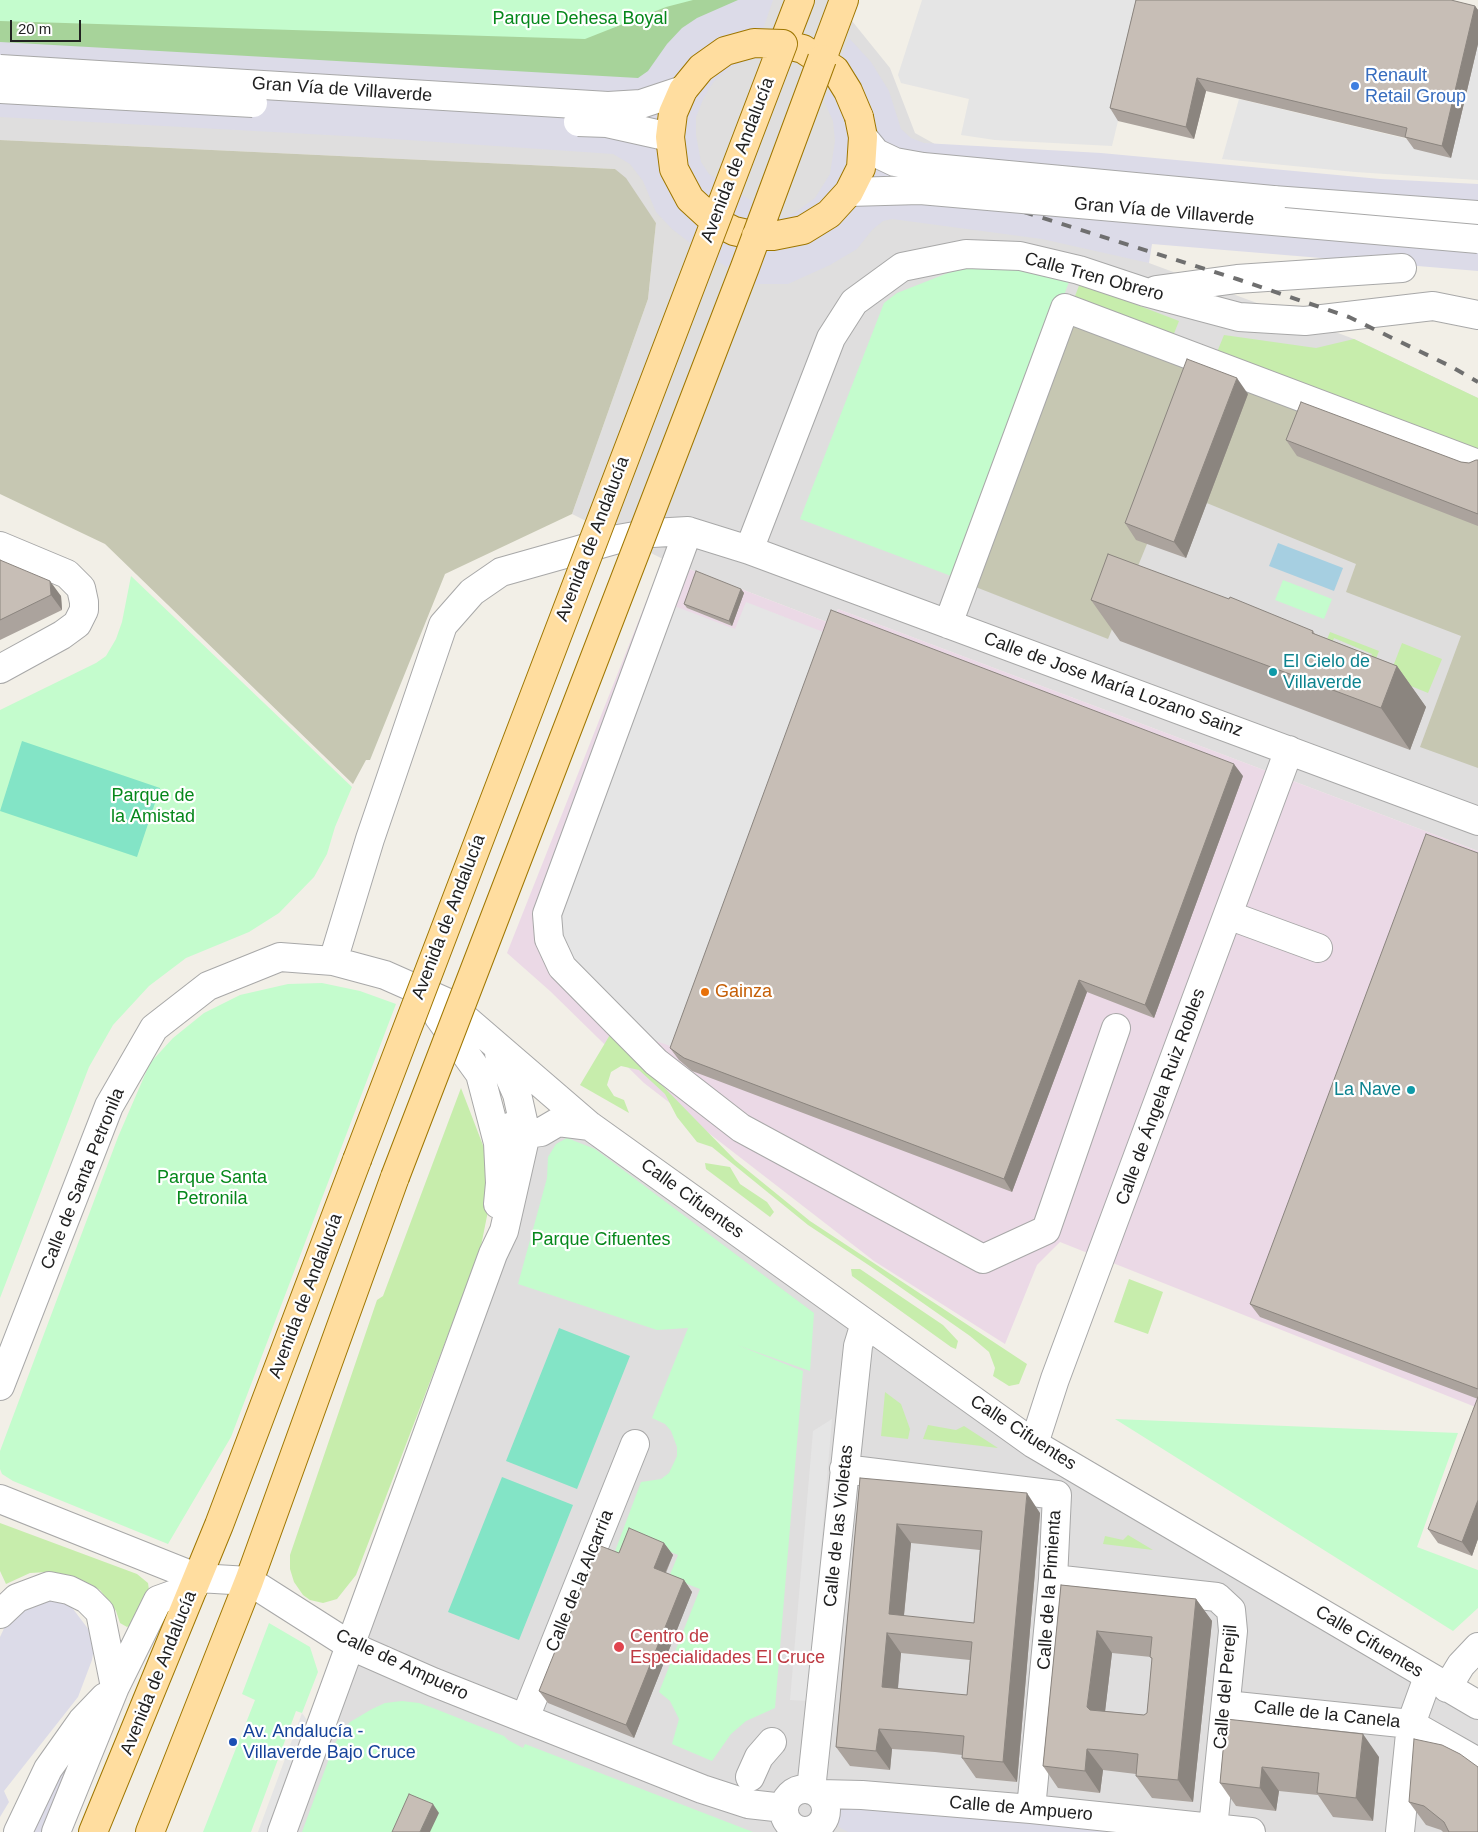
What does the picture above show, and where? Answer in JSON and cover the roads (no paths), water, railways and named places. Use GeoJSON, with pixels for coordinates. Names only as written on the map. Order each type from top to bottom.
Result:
{"type":"FeatureCollection","features":[{"type":"Feature","properties":{"kind":"main road","name":"Avenida de Andalucía"},"geometry":{"type":"LineString","coordinates":[[93,1832],[196,1582],[714,221],[800,0]]}},
{"type":"Feature","properties":{"kind":"main road"},"geometry":{"type":"LineString","coordinates":[[150,1832],[249,1581],[395,1177],[756,236],[844,0]]}},
{"type":"Feature","properties":{"kind":"main road"},"geometry":{"type":"LineString","coordinates":[[754,43],[783,44],[804,49],[822,59],[835,70],[848,91],[859,117],[863,137],[860,168],[849,192],[829,214],[803,230],[773,236],[756,236],[734,231],[714,221],[690,199],[674,169],[670,137],[673,113],[683,90],[701,68],[725,51],[754,43]]}},
{"type":"Feature","properties":{"kind":"street","name":"Gran Vía de Villaverde"},"geometry":{"type":"LineString","coordinates":[[0,69],[608,106],[641,104],[683,90]]}},
{"type":"Feature","properties":{"kind":"street","name":"Gran Vía de Villaverde"},"geometry":{"type":"LineString","coordinates":[[0,88],[607,123],[670,137]]}},
{"type":"Feature","properties":{"kind":"street","name":"Gran Vía de Villaverde"},"geometry":{"type":"LineString","coordinates":[[863,137],[876,153],[894,162],[923,167],[1272,200],[1478,215]]}},
{"type":"Feature","properties":{"kind":"street","name":"Gran Vía de Villaverde"},"geometry":{"type":"LineString","coordinates":[[849,192],[920,190],[1478,239]]}},
{"type":"Feature","properties":{"kind":"street","name":"Calle Tren Obrero"},"geometry":{"type":"LineString","coordinates":[[749,550],[831,338],[854,302],[902,267],[966,254],[1020,256],[1079,270],[1145,292],[1239,317],[1305,321],[1432,306],[1474,319]]}},
{"type":"Feature","properties":{"kind":"street"},"geometry":{"type":"LineString","coordinates":[[1145,292],[1237,279],[1402,268]]}},
{"type":"Feature","properties":{"kind":"street"},"geometry":{"type":"LineString","coordinates":[[948,624],[1079,270]]}},
{"type":"Feature","properties":{"kind":"street"},"geometry":{"type":"LineString","coordinates":[[1065,308],[1478,464]]}},
{"type":"Feature","properties":{"kind":"street"},"geometry":{"type":"LineString","coordinates":[[522,1094],[493,1075],[471,1043],[385,975],[333,961],[370,839],[443,625],[472,592],[501,572],[618,539],[652,533],[688,531],[547,914],[549,939],[562,967],[656,1062],[741,1128],[983,1259],[1046,1230],[1116,1028]]}},
{"type":"Feature","properties":{"kind":"street","name":"Calle de Jose María Lozano Sainz"},"geometry":{"type":"LineString","coordinates":[[688,531],[749,550],[1478,821]]}},
{"type":"Feature","properties":{"kind":"street"},"geometry":{"type":"LineString","coordinates":[[0,546],[67,574],[77,582],[83,594],[84,610],[76,624],[62,635],[0,668]]}},
{"type":"Feature","properties":{"kind":"street","name":"Calle de Ángela Ruiz Robles"},"geometry":{"type":"LineString","coordinates":[[1034,1444],[1059,1370],[1289,750]]}},
{"type":"Feature","properties":{"kind":"street"},"geometry":{"type":"LineString","coordinates":[[1228,915],[1318,948]]}},
{"type":"Feature","properties":{"kind":"street","name":"Calle de Santa Petronila"},"geometry":{"type":"LineString","coordinates":[[0,1386],[109,1106],[154,1028],[208,986],[280,958],[333,961]]}},
{"type":"Feature","properties":{"kind":"street","name":"Calle Cifuentes"},"geometry":{"type":"LineString","coordinates":[[385,975],[446,1002],[482,1030],[497,1047],[522,1094],[590,1126],[1034,1444],[1151,1511],[1478,1705]]}},
{"type":"Feature","properties":{"kind":"street"},"geometry":{"type":"LineString","coordinates":[[439,1017],[480,1074],[495,1131],[500,1183],[492,1254]]}},
{"type":"Feature","properties":{"kind":"street"},"geometry":{"type":"LineString","coordinates":[[495,1131],[499,1112],[522,1094]]}},
{"type":"Feature","properties":{"kind":"street"},"geometry":{"type":"LineString","coordinates":[[282,1832],[492,1254],[504,1231],[526,1134],[522,1094]]}},
{"type":"Feature","properties":{"kind":"street","name":"Calle Cifuentes"},"geometry":{"type":"LineString","coordinates":[[526,1134],[541,1132],[558,1122],[590,1126]]}},
{"type":"Feature","properties":{"kind":"street","name":"Calle de las Violetas"},"geometry":{"type":"LineString","coordinates":[[816,1792],[844,1469],[858,1346],[864,1323]]}},
{"type":"Feature","properties":{"kind":"street","name":"Calle de la Alcarria"},"geometry":{"type":"LineString","coordinates":[[525,1718],[635,1444]]}},
{"type":"Feature","properties":{"kind":"street","name":"Calle de la Pimienta"},"geometry":{"type":"LineString","coordinates":[[844,1469],[1057,1494],[1053,1579],[1031,1809]]}},
{"type":"Feature","properties":{"kind":"street","name":"Calle de Ampuero"},"geometry":{"type":"LineString","coordinates":[[0,1499],[196,1582],[249,1581],[351,1646],[433,1682],[702,1789],[748,1804],[784,1808]]}},
{"type":"Feature","properties":{"kind":"street","name":"Calle del Perejil"},"geometry":{"type":"LineString","coordinates":[[1053,1579],[1217,1597],[1231,1610],[1233,1631],[1213,1828]]}},
{"type":"Feature","properties":{"kind":"street"},"geometry":{"type":"LineString","coordinates":[[56,1832],[115,1687],[158,1600],[196,1582]]}},
{"type":"Feature","properties":{"kind":"street"},"geometry":{"type":"LineString","coordinates":[[0,1614],[17,1598],[49,1586],[68,1590],[87,1599],[100,1612],[110,1651],[115,1687]]}},
{"type":"Feature","properties":{"kind":"street"},"geometry":{"type":"LineString","coordinates":[[1400,1832],[1411,1724],[1438,1682],[1473,1652]]}},
{"type":"Feature","properties":{"kind":"street"},"geometry":{"type":"LineString","coordinates":[[18,1832],[36,1791],[61,1750],[82,1721],[115,1687]]}},
{"type":"Feature","properties":{"kind":"street","name":"Calle de la Canela"},"geometry":{"type":"LineString","coordinates":[[1226,1705],[1411,1724],[1478,1762]]}},
{"type":"Feature","properties":{"kind":"street"},"geometry":{"type":"LineString","coordinates":[[750,1777],[759,1757],[772,1742]]}},
{"type":"Feature","properties":{"kind":"street"},"geometry":{"type":"LineString","coordinates":[[805,1788],[816,1792],[826,1806],[826,1813],[821,1825],[813,1831],[792,1827],[784,1816],[785,1802],[793,1792],[805,1788]]}},
{"type":"Feature","properties":{"kind":"street","name":"Calle de Ampuero"},"geometry":{"type":"LineString","coordinates":[[816,1792],[1031,1809],[1252,1832]]}},
{"type":"Feature","properties":{"kind":"water"},"geometry":{"type":"Polygon","coordinates":[[[1278,543],[1343,568],[1334,591],[1269,566],[1278,543]]]}},
{"type":"Feature","properties":{"kind":"railway"},"geometry":{"type":"LineString","coordinates":[[909,176],[1237,279],[1349,317],[1452,367],[1478,382]]}},
{"type":"Feature","properties":{"kind":"place","name":"Renault Retail Group"},"geometry":{"type":"Point","coordinates":[1355,86]}},
{"type":"Feature","properties":{"kind":"place","name":"El Cielo de Villaverde"},"geometry":{"type":"Point","coordinates":[1273,672]}},
{"type":"Feature","properties":{"kind":"place","name":"Gainza"},"geometry":{"type":"Point","coordinates":[705,992]}},
{"type":"Feature","properties":{"kind":"place","name":"La Nave"},"geometry":{"type":"Point","coordinates":[1411,1090]}},
{"type":"Feature","properties":{"kind":"place","name":"Centro de Especialidades El Cruce"},"geometry":{"type":"Point","coordinates":[619,1647]}},
{"type":"Feature","properties":{"kind":"place","name":"Av. Andalucía - Villaverde Bajo Cruce"},"geometry":{"type":"Point","coordinates":[233,1742]}},
{"type":"Feature","properties":{"kind":"park label","name":"Parque Dehesa Boyal"},"geometry":{"type":"Point","coordinates":[580,19]}},
{"type":"Feature","properties":{"kind":"park label","name":"Parque de la Amistad"},"geometry":{"type":"Point","coordinates":[153,806]}},
{"type":"Feature","properties":{"kind":"park label","name":"Parque Santa Petronila"},"geometry":{"type":"Point","coordinates":[212,1188]}},
{"type":"Feature","properties":{"kind":"park label","name":"Parque Cifuentes"},"geometry":{"type":"Point","coordinates":[601,1240]}}]}
